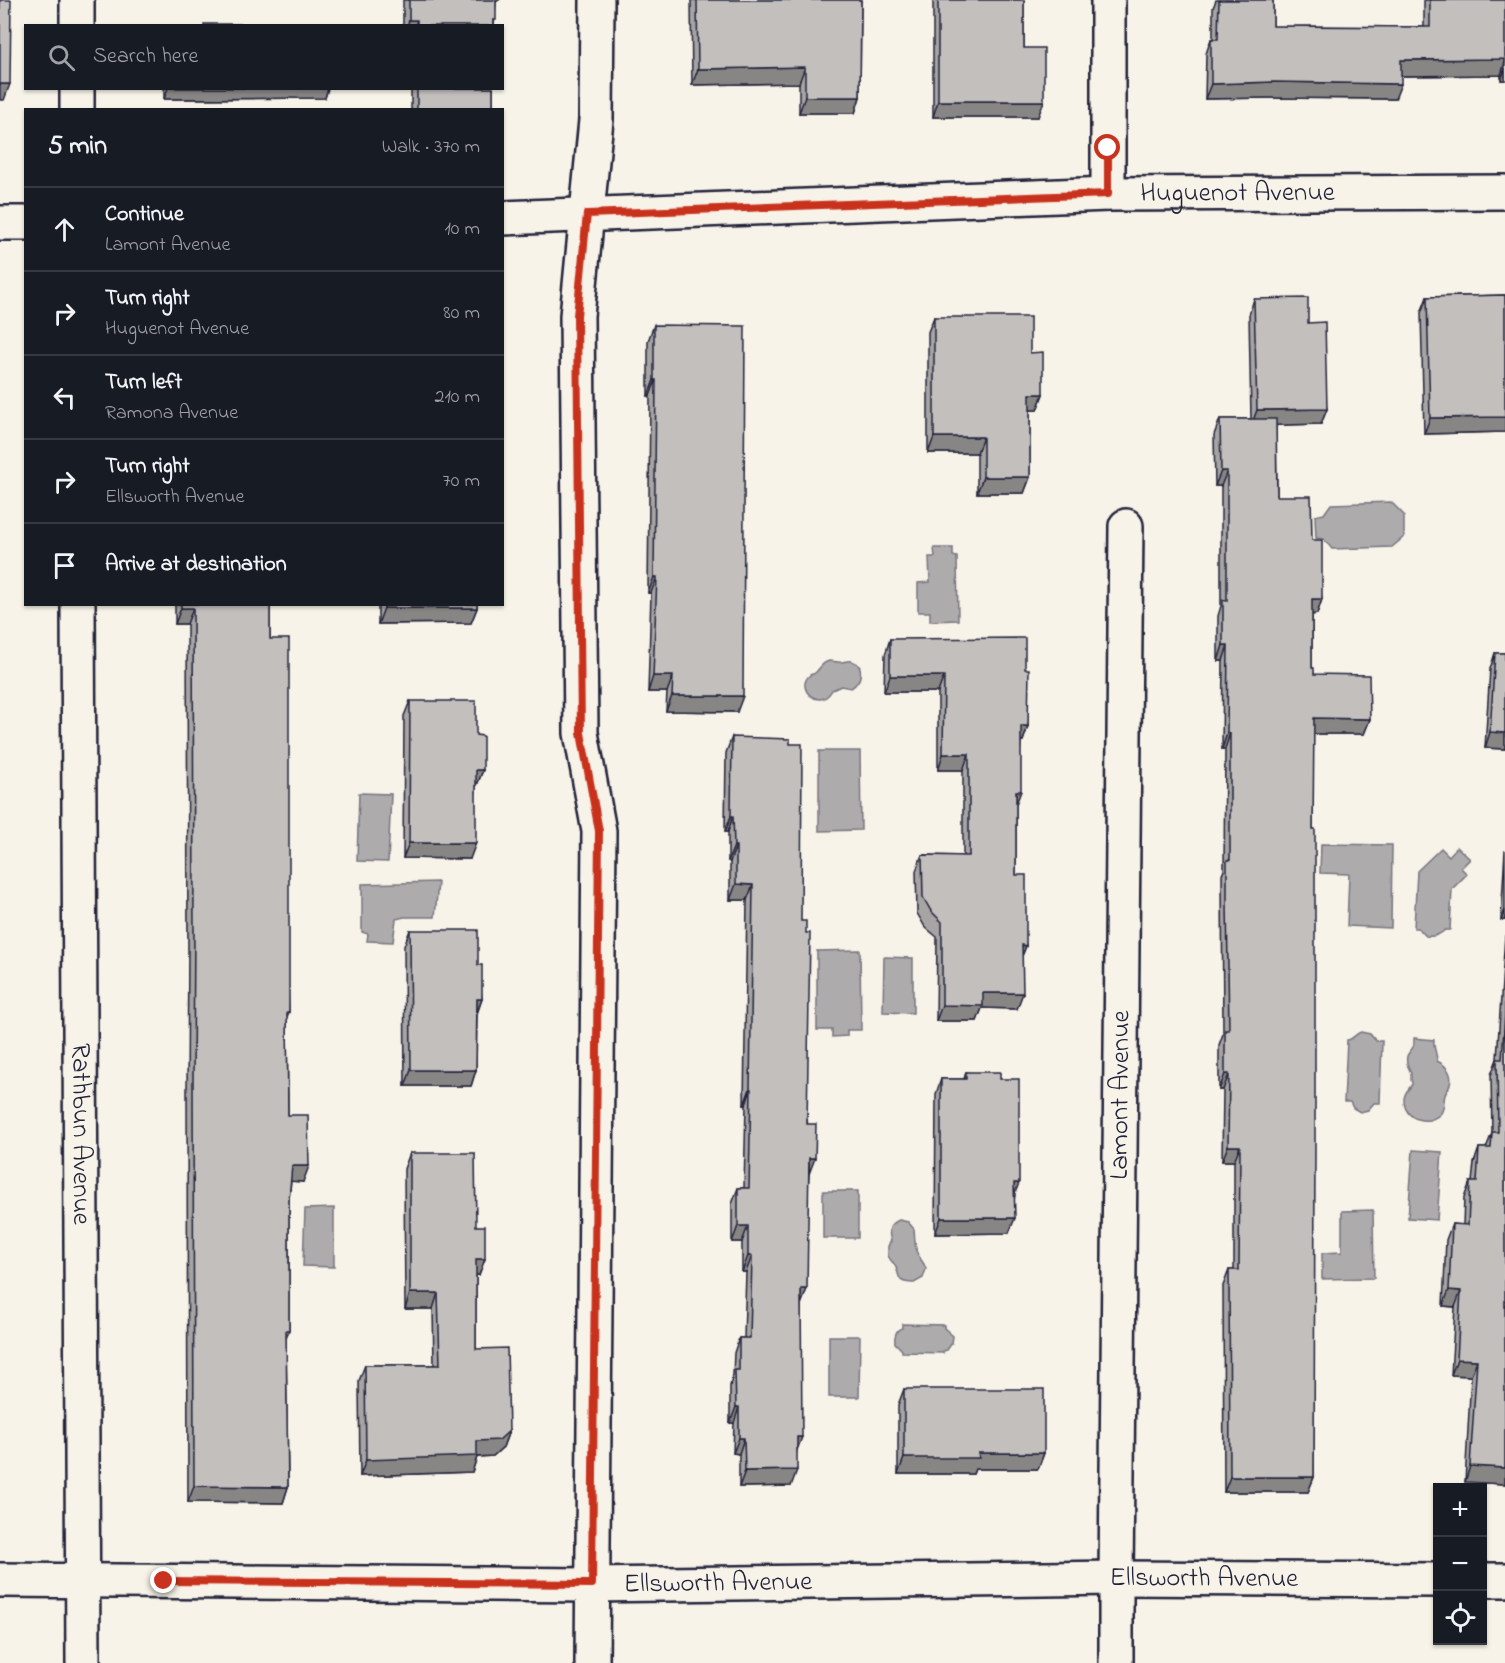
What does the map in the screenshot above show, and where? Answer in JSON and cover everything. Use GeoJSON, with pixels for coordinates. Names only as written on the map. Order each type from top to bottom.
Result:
{"type":"FeatureCollection","features":[{"type":"Feature","properties":{"kind":"street"},"geometry":{"type":"LineString","coordinates":[[77,0],[77,24]]}},
{"type":"Feature","properties":{"kind":"street"},"geometry":{"type":"LineString","coordinates":[[592,1663],[599,831],[581,733],[577,316],[596,120],[597,0]]}},
{"type":"Feature","properties":{"kind":"street"},"geometry":{"type":"LineString","coordinates":[[1108,0],[1108,194]]}},
{"type":"Feature","properties":{"kind":"street"},"geometry":{"type":"LineString","coordinates":[[77,90],[77,108]]}},
{"type":"Feature","properties":{"kind":"street","name":"Huguenot Avenue"},"geometry":{"type":"LineString","coordinates":[[504,218],[1108,194],[1505,192]]}},
{"type":"Feature","properties":{"kind":"street"},"geometry":{"type":"LineString","coordinates":[[0,223],[24,223]]}},
{"type":"Feature","properties":{"kind":"street","name":"Lamont Avenue"},"geometry":{"type":"LineString","coordinates":[[1116,1663],[1126,525]]}},
{"type":"Feature","properties":{"kind":"street","name":"Rathbun Avenue"},"geometry":{"type":"LineString","coordinates":[[78,606],[83,1663]]}},
{"type":"Feature","properties":{"kind":"street","name":"Ellsworth Avenue"},"geometry":{"type":"LineString","coordinates":[[0,1580],[592,1584],[1116,1578],[1433,1580]]}},
{"type":"Feature","properties":{"kind":"street"},"geometry":{"type":"LineString","coordinates":[[1487,1580],[1505,1580]]}},
{"type":"Feature","properties":{"kind":"shaded area"},"geometry":{"type":"Polygon","coordinates":[[[1391,502],[1404,515],[1404,537],[1392,547],[1332,549],[1324,539],[1316,538],[1315,516],[1324,514],[1331,504],[1391,502]]]}},
{"type":"Feature","properties":{"kind":"shaded area"},"geometry":{"type":"Polygon","coordinates":[[[934,548],[953,548],[953,556],[957,557],[958,620],[930,621],[930,612],[918,612],[918,583],[930,582],[929,557],[935,557],[934,548]]]}},
{"type":"Feature","properties":{"kind":"shaded area"},"geometry":{"type":"Polygon","coordinates":[[[829,661],[856,663],[860,670],[857,682],[851,688],[841,686],[832,690],[821,699],[810,696],[805,686],[806,680],[829,661]]]}},
{"type":"Feature","properties":{"kind":"shaded area"},"geometry":{"type":"Polygon","coordinates":[[[819,751],[860,751],[861,830],[819,831],[819,751]]]}},
{"type":"Feature","properties":{"kind":"shaded area"},"geometry":{"type":"Polygon","coordinates":[[[359,793],[391,794],[388,862],[357,861],[359,793]]]}},
{"type":"Feature","properties":{"kind":"shaded area"},"geometry":{"type":"Polygon","coordinates":[[[1321,844],[1392,845],[1391,928],[1347,926],[1349,874],[1320,873],[1321,844]]]}},
{"type":"Feature","properties":{"kind":"shaded area"},"geometry":{"type":"Polygon","coordinates":[[[1457,847],[1470,859],[1461,868],[1467,874],[1452,889],[1450,930],[1434,936],[1426,936],[1418,928],[1414,928],[1417,871],[1441,848],[1449,856],[1457,847]]]}},
{"type":"Feature","properties":{"kind":"shaded area"},"geometry":{"type":"Polygon","coordinates":[[[438,882],[435,917],[396,919],[393,942],[367,941],[368,934],[362,932],[362,884],[438,882]]]}},
{"type":"Feature","properties":{"kind":"shaded area"},"geometry":{"type":"Polygon","coordinates":[[[860,950],[861,1030],[847,1030],[847,1036],[832,1037],[832,1030],[817,1030],[817,951],[860,950]]]}},
{"type":"Feature","properties":{"kind":"shaded area"},"geometry":{"type":"Polygon","coordinates":[[[884,957],[913,958],[913,1013],[883,1012],[884,957]]]}},
{"type":"Feature","properties":{"kind":"shaded area"},"geometry":{"type":"Polygon","coordinates":[[[1361,1032],[1370,1034],[1376,1041],[1382,1041],[1380,1103],[1374,1103],[1368,1110],[1360,1112],[1353,1108],[1350,1102],[1344,1102],[1347,1040],[1361,1032]]]}},
{"type":"Feature","properties":{"kind":"shaded area"},"geometry":{"type":"Polygon","coordinates":[[[1414,1038],[1434,1040],[1437,1061],[1447,1069],[1450,1075],[1449,1088],[1442,1111],[1430,1120],[1413,1117],[1405,1107],[1404,1097],[1412,1083],[1407,1058],[1413,1047],[1414,1038]]]}},
{"type":"Feature","properties":{"kind":"shaded area"},"geometry":{"type":"Polygon","coordinates":[[[1413,1150],[1442,1152],[1437,1220],[1408,1218],[1413,1150]]]}},
{"type":"Feature","properties":{"kind":"shaded area"},"geometry":{"type":"Polygon","coordinates":[[[823,1191],[858,1191],[858,1238],[823,1238],[823,1191]]]}},
{"type":"Feature","properties":{"kind":"shaded area"},"geometry":{"type":"Polygon","coordinates":[[[334,1208],[334,1267],[303,1266],[305,1209],[334,1208]]]}},
{"type":"Feature","properties":{"kind":"shaded area"},"geometry":{"type":"Polygon","coordinates":[[[1373,1210],[1374,1278],[1322,1279],[1322,1253],[1342,1252],[1342,1211],[1373,1210]]]}},
{"type":"Feature","properties":{"kind":"shaded area"},"geometry":{"type":"Polygon","coordinates":[[[899,1220],[908,1222],[914,1229],[917,1252],[926,1269],[923,1278],[914,1283],[901,1280],[888,1256],[888,1246],[891,1241],[890,1229],[899,1220]]]}},
{"type":"Feature","properties":{"kind":"shaded area"},"geometry":{"type":"Polygon","coordinates":[[[902,1324],[944,1325],[944,1328],[953,1336],[952,1343],[943,1353],[902,1352],[895,1341],[902,1324]]]}},
{"type":"Feature","properties":{"kind":"shaded area"},"geometry":{"type":"Polygon","coordinates":[[[829,1336],[860,1336],[859,1397],[829,1397],[829,1336]]]}},
{"type":"Feature","properties":{"kind":"building"},"geometry":{"type":"Polygon","coordinates":[[[0,0],[11,0],[10,84],[0,84],[0,0]]]}},
{"type":"Feature","properties":{"kind":"building"},"geometry":{"type":"Polygon","coordinates":[[[409,0],[496,0],[496,20],[493,20],[493,24],[417,24],[417,20],[409,20],[409,0]]]}},
{"type":"Feature","properties":{"kind":"building"},"geometry":{"type":"Polygon","coordinates":[[[697,0],[861,0],[860,97],[805,97],[805,67],[698,69],[697,0]]]}},
{"type":"Feature","properties":{"kind":"building"},"geometry":{"type":"Polygon","coordinates":[[[938,0],[1024,0],[1024,48],[1044,48],[1044,101],[938,101],[938,0]]]}},
{"type":"Feature","properties":{"kind":"building"},"geometry":{"type":"Polygon","coordinates":[[[1219,0],[1273,0],[1273,26],[1430,27],[1430,0],[1505,0],[1505,59],[1401,60],[1401,84],[1274,82],[1211,84],[1211,39],[1218,39],[1219,0]]]}},
{"type":"Feature","properties":{"kind":"building"},"geometry":{"type":"Polygon","coordinates":[[[417,90],[493,90],[493,108],[417,108],[417,90]]]}},
{"type":"Feature","properties":{"kind":"building"},"geometry":{"type":"Polygon","coordinates":[[[1505,295],[1505,417],[1430,418],[1427,297],[1505,295]]]}},
{"type":"Feature","properties":{"kind":"building"},"geometry":{"type":"Polygon","coordinates":[[[1308,298],[1308,323],[1325,322],[1327,409],[1257,410],[1254,299],[1308,298]]]}},
{"type":"Feature","properties":{"kind":"building"},"geometry":{"type":"Polygon","coordinates":[[[934,317],[1030,317],[1030,353],[1043,352],[1043,394],[1030,394],[1030,477],[983,477],[983,437],[934,437],[934,317]]]}},
{"type":"Feature","properties":{"kind":"building"},"geometry":{"type":"Polygon","coordinates":[[[654,325],[745,326],[743,696],[672,696],[673,676],[653,676],[657,577],[654,577],[656,380],[654,380],[654,325]]]}},
{"type":"Feature","properties":{"kind":"building"},"geometry":{"type":"Polygon","coordinates":[[[1220,419],[1276,419],[1277,496],[1311,496],[1312,540],[1322,540],[1322,599],[1312,599],[1312,668],[1314,668],[1314,674],[1369,675],[1370,719],[1314,718],[1314,1477],[1230,1477],[1229,1270],[1239,1270],[1240,1146],[1228,1146],[1229,1074],[1225,1074],[1225,1030],[1229,1030],[1227,860],[1230,860],[1230,733],[1227,733],[1228,645],[1223,645],[1223,600],[1227,601],[1227,471],[1221,471],[1220,419]]]}},
{"type":"Feature","properties":{"kind":"building"},"geometry":{"type":"Polygon","coordinates":[[[181,606],[270,606],[270,639],[289,639],[288,1115],[308,1115],[309,1166],[292,1166],[289,1199],[289,1330],[286,1330],[288,1487],[194,1486],[193,608],[181,608],[181,606]]]}},
{"type":"Feature","properties":{"kind":"building"},"geometry":{"type":"Polygon","coordinates":[[[384,606],[477,606],[477,608],[384,608],[384,606]]]}},
{"type":"Feature","properties":{"kind":"building"},"geometry":{"type":"Polygon","coordinates":[[[1025,638],[1025,669],[1029,669],[1028,726],[1021,726],[1021,791],[1016,791],[1016,875],[1026,875],[1026,946],[1022,945],[1023,993],[983,993],[983,1006],[942,1005],[942,922],[931,911],[923,897],[922,855],[969,856],[969,754],[943,754],[944,676],[890,676],[890,639],[1025,638]]]}},
{"type":"Feature","properties":{"kind":"building"},"geometry":{"type":"Polygon","coordinates":[[[1495,653],[1505,653],[1505,733],[1490,732],[1495,653]]]}},
{"type":"Feature","properties":{"kind":"building"},"geometry":{"type":"Polygon","coordinates":[[[410,701],[476,701],[476,735],[483,736],[483,770],[476,770],[476,843],[409,843],[410,701]]]}},
{"type":"Feature","properties":{"kind":"building"},"geometry":{"type":"Polygon","coordinates":[[[732,737],[790,739],[790,744],[802,744],[801,921],[806,921],[806,933],[810,933],[807,1124],[816,1124],[815,1158],[809,1158],[807,1289],[801,1289],[802,1437],[797,1437],[797,1470],[745,1471],[744,1438],[739,1438],[739,1407],[736,1407],[735,1370],[739,1370],[739,1338],[750,1338],[752,1256],[748,1256],[748,1226],[738,1226],[738,1188],[749,1188],[753,885],[736,884],[736,846],[734,846],[733,816],[731,816],[732,737]]]}},
{"type":"Feature","properties":{"kind":"building"},"geometry":{"type":"Polygon","coordinates":[[[410,930],[478,930],[478,965],[482,965],[482,999],[477,999],[476,1070],[411,1070],[410,930]]]}},
{"type":"Feature","properties":{"kind":"building"},"geometry":{"type":"Polygon","coordinates":[[[1505,1013],[1505,1468],[1470,1466],[1477,1360],[1457,1359],[1461,1291],[1449,1290],[1452,1224],[1468,1225],[1470,1182],[1477,1182],[1479,1148],[1491,1148],[1492,1132],[1498,1132],[1497,1059],[1502,1059],[1505,1013]]]}},
{"type":"Feature","properties":{"kind":"building"},"geometry":{"type":"Polygon","coordinates":[[[966,1072],[1000,1072],[1000,1079],[1019,1079],[1019,1183],[1014,1183],[1015,1218],[941,1218],[941,1079],[966,1079],[966,1072]]]}},
{"type":"Feature","properties":{"kind":"building"},"geometry":{"type":"Polygon","coordinates":[[[410,1153],[475,1153],[476,1226],[485,1226],[485,1259],[476,1259],[476,1349],[507,1348],[509,1431],[499,1440],[477,1441],[477,1456],[366,1460],[365,1365],[440,1365],[438,1293],[410,1293],[410,1153]]]}},
{"type":"Feature","properties":{"kind":"building"},"geometry":{"type":"Polygon","coordinates":[[[904,1389],[1044,1389],[1044,1453],[978,1453],[979,1458],[904,1458],[904,1389]]]}},
{"type":"Feature","properties":{"kind":"route"},"geometry":{"type":"LineString","coordinates":[[164,1581],[592,1584],[599,831],[581,733],[577,316],[587,214],[1108,194],[1108,148]]}}]}
